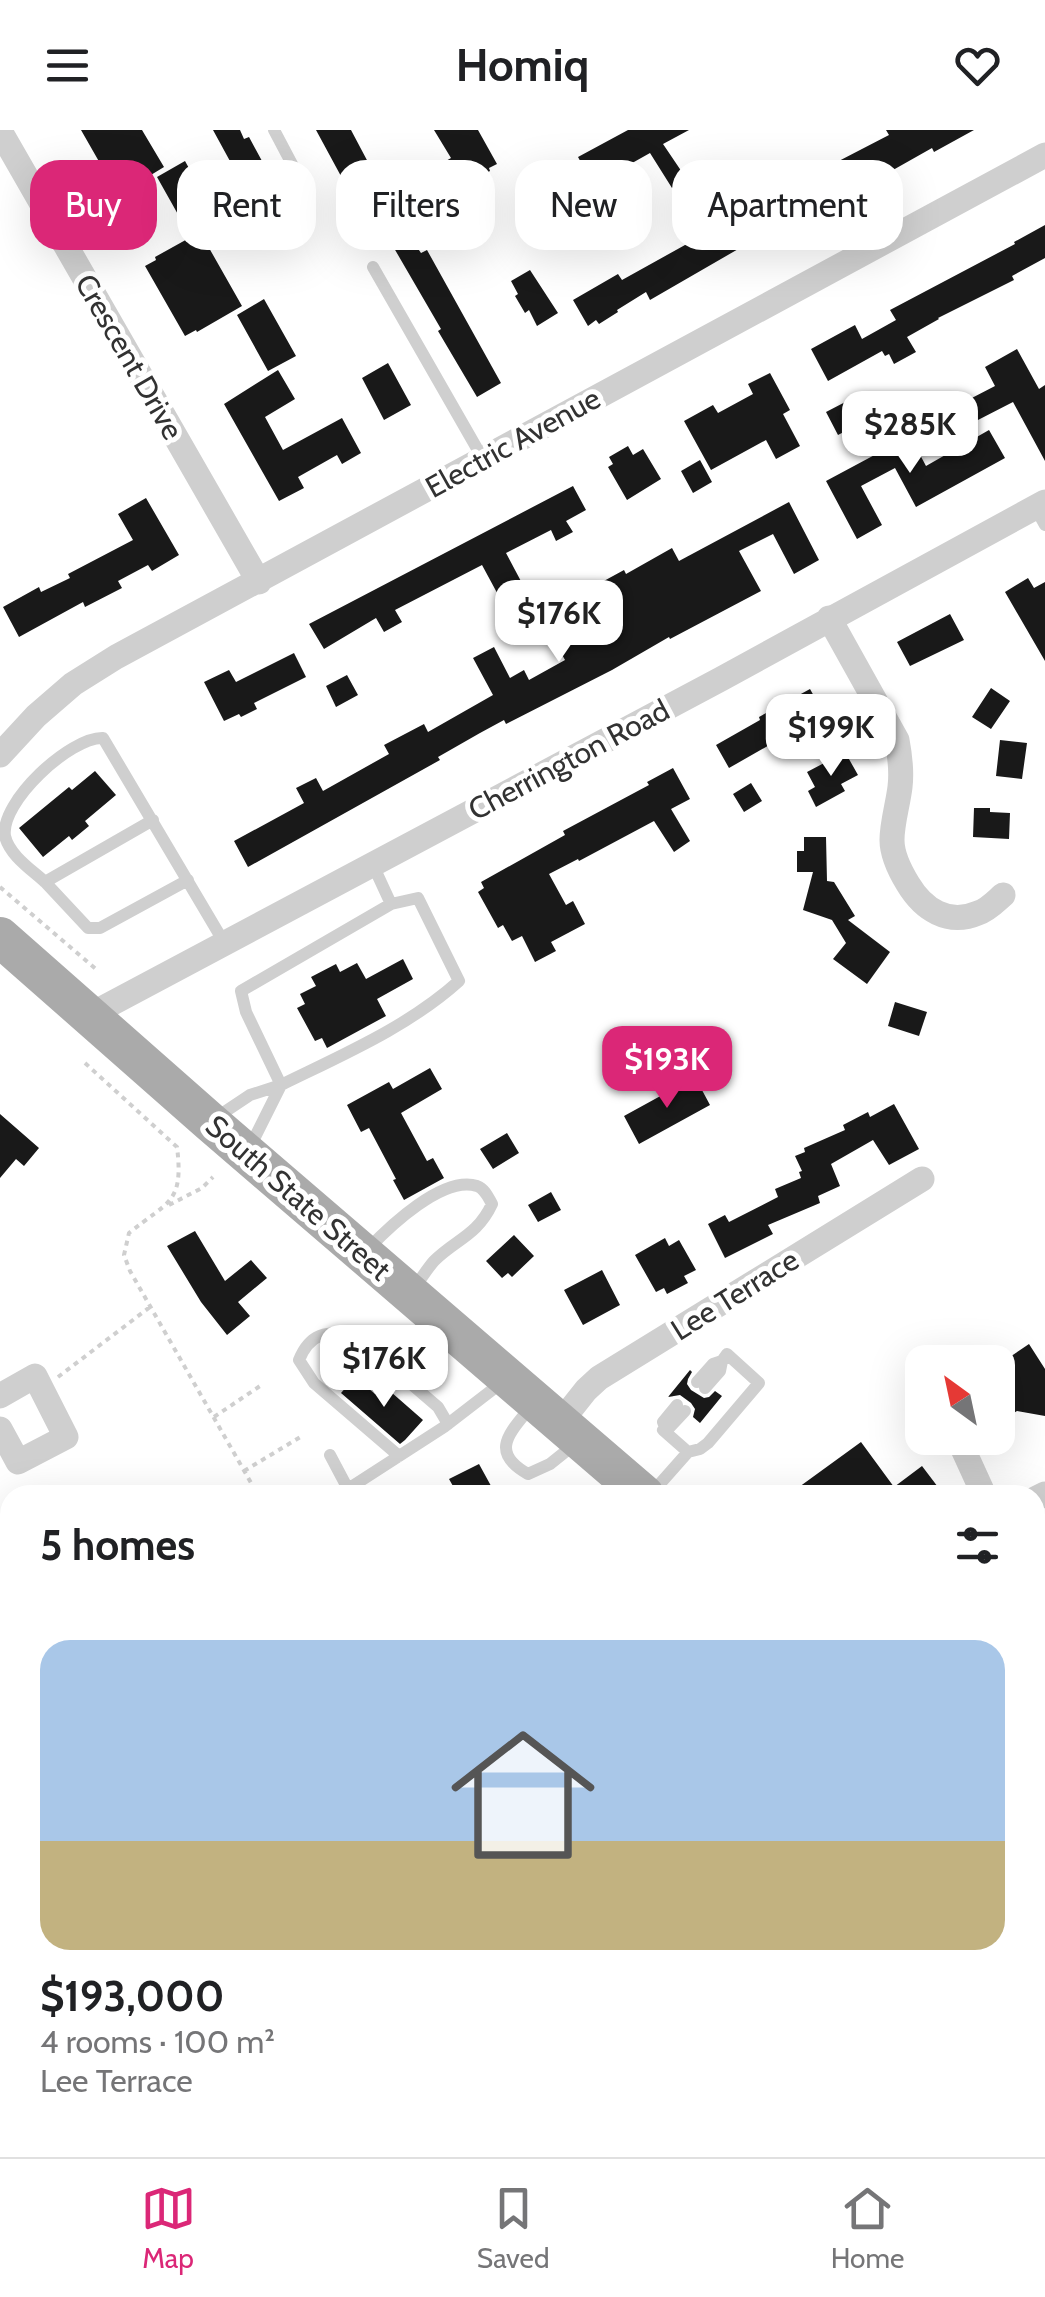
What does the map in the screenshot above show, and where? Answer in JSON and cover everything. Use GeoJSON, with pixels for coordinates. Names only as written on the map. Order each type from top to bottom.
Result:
{"type":"FeatureCollection","features":[{"type":"Feature","properties":{"kind":"main road","name":"South State Street"},"geometry":{"type":"LineString","coordinates":[[0,937],[635,1485]]}},
{"type":"Feature","properties":{"kind":"street","name":"Crescent Drive"},"geometry":{"type":"LineString","coordinates":[[0,131],[259,582]]}},
{"type":"Feature","properties":{"kind":"street","name":"Electric Avenue"},"geometry":{"type":"LineString","coordinates":[[0,756],[72,684],[116,658],[1045,155]]}},
{"type":"Feature","properties":{"kind":"street","name":"Cherrington Road"},"geometry":{"type":"LineString","coordinates":[[90,1015],[829,618],[1042,511]]}},
{"type":"Feature","properties":{"kind":"street"},"geometry":{"type":"LineString","coordinates":[[829,618],[897,740],[900,784],[892,842],[898,867],[911,890],[928,909],[954,917],[982,912],[1004,895]]}},
{"type":"Feature","properties":{"kind":"street","name":"Lee Terrace"},"geometry":{"type":"LineString","coordinates":[[545,1411],[586,1390],[599,1378],[922,1178]]}},
{"type":"Feature","properties":{"kind":"street"},"geometry":{"type":"LineString","coordinates":[[0,1396],[35,1376],[66,1436],[18,1462],[0,1429]]}},
{"type":"Feature","properties":{"kind":"street"},"geometry":{"type":"LineString","coordinates":[[966,1455],[979,1485]]}},
{"type":"Feature","properties":{"kind":"lane"},"geometry":{"type":"LineString","coordinates":[[274,130],[290,160]]}},
{"type":"Feature","properties":{"kind":"lane"},"geometry":{"type":"LineString","coordinates":[[373,267],[483,459]]}},
{"type":"Feature","properties":{"kind":"lane"},"geometry":{"type":"LineString","coordinates":[[188,880],[100,928],[88,928],[13,853],[6,838],[6,825],[26,785],[71,748],[102,738],[108,744],[152,820],[188,880],[225,944]]}},
{"type":"Feature","properties":{"kind":"lane"},"geometry":{"type":"LineString","coordinates":[[46,882],[152,820]]}},
{"type":"Feature","properties":{"kind":"lane"},"geometry":{"type":"LineString","coordinates":[[373,865],[390,904]]}},
{"type":"Feature","properties":{"kind":"lane"},"geometry":{"type":"LineString","coordinates":[[210,1122],[250,1095],[281,1085],[358,1048],[436,1001],[459,980],[418,898],[390,904],[241,991],[246,1012],[281,1085]]}},
{"type":"Feature","properties":{"kind":"lane"},"geometry":{"type":"LineString","coordinates":[[247,1154],[281,1085]]}},
{"type":"Feature","properties":{"kind":"lane"},"geometry":{"type":"LineString","coordinates":[[364,1254],[390,1226],[428,1199],[461,1186],[476,1186],[486,1192],[492,1204],[484,1221],[433,1262],[410,1294]]}},
{"type":"Feature","properties":{"kind":"lane"},"geometry":{"type":"LineString","coordinates":[[399,1456],[314,1382],[298,1360],[304,1347],[322,1334],[352,1333],[438,1407],[448,1424]]}},
{"type":"Feature","properties":{"kind":"lane"},"geometry":{"type":"LineString","coordinates":[[657,1485],[688,1452],[708,1442],[758,1383],[727,1354],[720,1371],[701,1385]]}},
{"type":"Feature","properties":{"kind":"lane"},"geometry":{"type":"LineString","coordinates":[[681,1408],[664,1422],[663,1430],[688,1452]]}},
{"type":"Feature","properties":{"kind":"lane"},"geometry":{"type":"LineString","coordinates":[[354,1485],[448,1424],[545,1411]]}},
{"type":"Feature","properties":{"kind":"lane"},"geometry":{"type":"LineString","coordinates":[[330,1455],[346,1485]]}},
{"type":"Feature","properties":{"kind":"path"},"geometry":{"type":"LineString","coordinates":[[0,886],[97,970]]}},
{"type":"Feature","properties":{"kind":"path"},"geometry":{"type":"LineString","coordinates":[[85,1064],[177,1147],[181,1175],[176,1192],[164,1207]]}},
{"type":"Feature","properties":{"kind":"path"},"geometry":{"type":"LineString","coordinates":[[213,1177],[202,1188],[164,1207],[129,1233],[124,1256],[252,1485]]}},
{"type":"Feature","properties":{"kind":"path"},"geometry":{"type":"LineString","coordinates":[[68,1371],[150,1306]]}},
{"type":"Feature","properties":{"kind":"path"},"geometry":{"type":"LineString","coordinates":[[42,1390],[150,1306]]}},
{"type":"Feature","properties":{"kind":"path"},"geometry":{"type":"LineString","coordinates":[[338,1394],[367,1362]]}},
{"type":"Feature","properties":{"kind":"path"},"geometry":{"type":"LineString","coordinates":[[214,1418],[260,1386]]}},
{"type":"Feature","properties":{"kind":"path"},"geometry":{"type":"LineString","coordinates":[[244,1471],[302,1436]]}},
{"type":"Feature","properties":{"kind":"building"},"geometry":{"type":"Polygon","coordinates":[[[81,130],[142,130],[164,167],[157,171],[157,160],[98,160],[81,130]]]}},
{"type":"Feature","properties":{"kind":"building"},"geometry":{"type":"Polygon","coordinates":[[[213,130],[240,130],[244,139],[249,137],[261,160],[229,160],[213,130]]]}},
{"type":"Feature","properties":{"kind":"building"},"geometry":{"type":"Polygon","coordinates":[[[316,130],[351,130],[367,160],[336,160],[336,167],[316,130]]]}},
{"type":"Feature","properties":{"kind":"building"},"geometry":{"type":"Polygon","coordinates":[[[434,130],[478,130],[495,160],[448,160],[451,158],[434,130]]]}},
{"type":"Feature","properties":{"kind":"building"},"geometry":{"type":"Polygon","coordinates":[[[628,130],[689,130],[663,144],[674,160],[672,188],[650,153],[638,160],[578,157],[628,130]]]}},
{"type":"Feature","properties":{"kind":"building"},"geometry":{"type":"Polygon","coordinates":[[[886,130],[974,130],[903,164],[903,160],[841,160],[889,135],[886,130]]]}},
{"type":"Feature","properties":{"kind":"building"},"geometry":{"type":"Polygon","coordinates":[[[177,166],[177,213],[157,177],[177,166]]]}},
{"type":"Feature","properties":{"kind":"building"},"geometry":{"type":"Polygon","coordinates":[[[1045,225],[1045,258],[1012,276],[1014,280],[907,337],[916,352],[894,364],[889,354],[885,356],[882,351],[828,381],[811,349],[855,325],[862,339],[896,320],[890,310],[1045,225]]]}},
{"type":"Feature","properties":{"kind":"building"},"geometry":{"type":"Polygon","coordinates":[[[177,245],[177,250],[210,250],[242,306],[185,336],[145,266],[177,245]]]}},
{"type":"Feature","properties":{"kind":"building"},"geometry":{"type":"Polygon","coordinates":[[[395,250],[427,250],[501,383],[477,397],[438,331],[441,329],[395,250]]]}},
{"type":"Feature","properties":{"kind":"building"},"geometry":{"type":"Polygon","coordinates":[[[676,250],[737,250],[650,300],[646,292],[599,324],[596,320],[588,326],[573,300],[618,274],[622,280],[676,250]]]}},
{"type":"Feature","properties":{"kind":"building"},"geometry":{"type":"Polygon","coordinates":[[[530,270],[558,313],[537,326],[529,310],[525,313],[515,296],[518,294],[511,281],[530,270]]]}},
{"type":"Feature","properties":{"kind":"building"},"geometry":{"type":"Polygon","coordinates":[[[264,299],[296,356],[268,371],[237,315],[264,299]]]}},
{"type":"Feature","properties":{"kind":"building"},"geometry":{"type":"Polygon","coordinates":[[[1017,349],[1039,389],[1045,385],[1045,461],[1013,402],[976,421],[966,401],[995,386],[985,367],[1017,349]]]}},
{"type":"Feature","properties":{"kind":"building"},"geometry":{"type":"Polygon","coordinates":[[[388,363],[411,405],[384,420],[362,378],[388,363]]]}},
{"type":"Feature","properties":{"kind":"building"},"geometry":{"type":"Polygon","coordinates":[[[278,370],[295,399],[265,417],[283,450],[342,418],[361,453],[342,464],[337,455],[298,477],[304,488],[279,501],[224,404],[278,370]]]}},
{"type":"Feature","properties":{"kind":"building"},"geometry":{"type":"Polygon","coordinates":[[[770,373],[790,410],[783,414],[800,446],[776,459],[766,440],[711,470],[684,421],[713,405],[718,413],[753,394],[748,384],[770,373]]]}},
{"type":"Feature","properties":{"kind":"building"},"geometry":{"type":"Polygon","coordinates":[[[853,398],[865,421],[838,435],[826,412],[853,398]]]}},
{"type":"Feature","properties":{"kind":"building"},"geometry":{"type":"Polygon","coordinates":[[[989,430],[1005,458],[916,507],[895,468],[861,486],[882,525],[857,539],[826,481],[910,436],[926,466],[989,430]]]}},
{"type":"Feature","properties":{"kind":"building"},"geometry":{"type":"Polygon","coordinates":[[[628,446],[633,455],[643,449],[661,479],[627,500],[608,467],[613,464],[609,457],[628,446]]]}},
{"type":"Feature","properties":{"kind":"building"},"geometry":{"type":"Polygon","coordinates":[[[700,460],[712,482],[693,493],[681,471],[700,460]]]}},
{"type":"Feature","properties":{"kind":"building"},"geometry":{"type":"Polygon","coordinates":[[[573,486],[586,510],[566,521],[573,532],[556,541],[551,530],[506,553],[532,602],[509,615],[482,565],[395,610],[402,622],[384,632],[376,618],[324,649],[309,624],[573,486]]]}},
{"type":"Feature","properties":{"kind":"building"},"geometry":{"type":"Polygon","coordinates":[[[146,498],[179,555],[152,571],[148,565],[118,581],[122,588],[85,607],[83,602],[19,637],[3,607],[39,587],[41,592],[70,578],[68,574],[133,540],[118,514],[146,498]]]}},
{"type":"Feature","properties":{"kind":"building"},"geometry":{"type":"Polygon","coordinates":[[[789,502],[819,560],[794,574],[773,534],[739,551],[761,591],[506,724],[504,720],[248,867],[234,841],[304,803],[296,788],[316,778],[323,791],[389,754],[384,745],[424,724],[428,732],[493,695],[473,658],[494,647],[510,678],[524,670],[529,680],[565,660],[537,609],[557,598],[579,637],[620,613],[602,582],[624,570],[626,574],[672,548],[679,561],[789,502]]]}},
{"type":"Feature","properties":{"kind":"building"},"geometry":{"type":"Polygon","coordinates":[[[1028,578],[1034,588],[1045,582],[1045,661],[1005,592],[1028,578]]]}},
{"type":"Feature","properties":{"kind":"building"},"geometry":{"type":"Polygon","coordinates":[[[950,614],[964,640],[910,666],[897,642],[950,614]]]}},
{"type":"Feature","properties":{"kind":"building"},"geometry":{"type":"Polygon","coordinates":[[[294,653],[306,677],[254,703],[257,709],[224,721],[204,682],[229,670],[236,682],[294,653]]]}},
{"type":"Feature","properties":{"kind":"building"},"geometry":{"type":"Polygon","coordinates":[[[347,675],[358,695],[336,707],[326,686],[347,675]]]}},
{"type":"Feature","properties":{"kind":"building"},"geometry":{"type":"Polygon","coordinates":[[[991,688],[1010,701],[991,729],[972,717],[991,688]]]}},
{"type":"Feature","properties":{"kind":"building"},"geometry":{"type":"Polygon","coordinates":[[[810,689],[824,714],[729,768],[716,745],[810,689]]]}},
{"type":"Feature","properties":{"kind":"building"},"geometry":{"type":"Polygon","coordinates":[[[1000,740],[1027,743],[1022,779],[996,776],[1000,740]]]}},
{"type":"Feature","properties":{"kind":"building"},"geometry":{"type":"Polygon","coordinates":[[[845,752],[858,775],[841,784],[845,791],[816,807],[808,791],[815,787],[807,772],[845,752]]]}},
{"type":"Feature","properties":{"kind":"building"},"geometry":{"type":"Polygon","coordinates":[[[673,768],[690,799],[671,809],[690,841],[674,852],[654,821],[549,874],[566,905],[573,901],[585,924],[551,942],[556,951],[535,962],[522,936],[512,941],[503,925],[498,928],[478,892],[484,888],[481,882],[673,768]]]}},
{"type":"Feature","properties":{"kind":"building"},"geometry":{"type":"Polygon","coordinates":[[[95,771],[116,795],[85,821],[89,826],[43,857],[19,828],[95,771]]]}},
{"type":"Feature","properties":{"kind":"building"},"geometry":{"type":"Polygon","coordinates":[[[751,783],[762,801],[744,812],[733,794],[751,783]]]}},
{"type":"Feature","properties":{"kind":"building"},"geometry":{"type":"Polygon","coordinates":[[[974,808],[1010,813],[1009,839],[973,837],[974,808]]]}},
{"type":"Feature","properties":{"kind":"building"},"geometry":{"type":"Polygon","coordinates":[[[804,837],[826,837],[827,881],[834,882],[855,916],[848,920],[890,952],[867,984],[833,959],[846,943],[832,920],[803,910],[813,872],[797,872],[797,851],[804,851],[804,837]]]}},
{"type":"Feature","properties":{"kind":"building"},"geometry":{"type":"Polygon","coordinates":[[[403,959],[413,979],[377,999],[386,1016],[327,1048],[322,1038],[315,1041],[297,1008],[305,1004],[300,994],[316,986],[311,977],[336,964],[340,972],[357,963],[366,979],[403,959]]]}},
{"type":"Feature","properties":{"kind":"building"},"geometry":{"type":"Polygon","coordinates":[[[895,1002],[927,1012],[919,1036],[888,1026],[895,1002]]]}},
{"type":"Feature","properties":{"kind":"building"},"geometry":{"type":"Polygon","coordinates":[[[430,1068],[442,1089],[401,1113],[427,1161],[433,1158],[444,1178],[404,1200],[369,1128],[361,1132],[347,1105],[389,1082],[393,1089],[430,1068]]]}},
{"type":"Feature","properties":{"kind":"building"},"geometry":{"type":"Polygon","coordinates":[[[695,1077],[710,1105],[639,1144],[624,1116],[695,1077]]]}},
{"type":"Feature","properties":{"kind":"building"},"geometry":{"type":"Polygon","coordinates":[[[894,1104],[919,1149],[889,1165],[873,1140],[831,1164],[840,1186],[818,1196],[820,1203],[768,1225],[773,1234],[725,1258],[708,1224],[725,1215],[729,1222],[778,1197],[775,1189],[801,1178],[795,1156],[805,1152],[804,1148],[845,1130],[843,1125],[868,1112],[870,1117],[894,1104]]]}},
{"type":"Feature","properties":{"kind":"building"},"geometry":{"type":"Polygon","coordinates":[[[0,1114],[39,1148],[24,1166],[16,1159],[0,1178],[0,1114]]]}},
{"type":"Feature","properties":{"kind":"building"},"geometry":{"type":"Polygon","coordinates":[[[507,1133],[519,1153],[493,1169],[480,1149],[507,1133]]]}},
{"type":"Feature","properties":{"kind":"building"},"geometry":{"type":"Polygon","coordinates":[[[551,1192],[561,1210],[538,1222],[528,1205],[551,1192]]]}},
{"type":"Feature","properties":{"kind":"building"},"geometry":{"type":"Polygon","coordinates":[[[195,1231],[225,1281],[251,1260],[267,1278],[238,1302],[250,1316],[227,1335],[201,1302],[167,1246],[195,1231]]]}},
{"type":"Feature","properties":{"kind":"building"},"geometry":{"type":"Polygon","coordinates":[[[514,1235],[534,1256],[512,1277],[508,1273],[502,1278],[486,1261],[514,1235]]]}},
{"type":"Feature","properties":{"kind":"building"},"geometry":{"type":"Polygon","coordinates":[[[665,1238],[669,1246],[679,1240],[696,1270],[684,1276],[688,1283],[667,1294],[664,1288],[656,1292],[635,1255],[665,1238]]]}},
{"type":"Feature","properties":{"kind":"building"},"geometry":{"type":"Polygon","coordinates":[[[602,1270],[620,1305],[583,1325],[564,1290],[602,1270]]]}},
{"type":"Feature","properties":{"kind":"building"},"geometry":{"type":"Polygon","coordinates":[[[1029,1344],[1045,1369],[1045,1416],[1015,1412],[1015,1353],[1029,1344]]]}},
{"type":"Feature","properties":{"kind":"building"},"geometry":{"type":"Polygon","coordinates":[[[690,1370],[687,1384],[691,1390],[704,1398],[715,1391],[722,1396],[700,1423],[693,1417],[695,1409],[691,1403],[680,1395],[668,1397],[690,1370]]]}},
{"type":"Feature","properties":{"kind":"building"},"geometry":{"type":"Polygon","coordinates":[[[355,1377],[375,1394],[383,1385],[423,1420],[400,1444],[341,1393],[355,1377]]]}},
{"type":"Feature","properties":{"kind":"building"},"geometry":{"type":"Polygon","coordinates":[[[861,1442],[893,1485],[802,1485],[861,1442]]]}},
{"type":"Feature","properties":{"kind":"building"},"geometry":{"type":"Polygon","coordinates":[[[479,1464],[491,1485],[452,1485],[449,1479],[479,1464]]]}},
{"type":"Feature","properties":{"kind":"building"},"geometry":{"type":"Polygon","coordinates":[[[922,1466],[936,1485],[897,1485],[922,1466]]]}}]}
